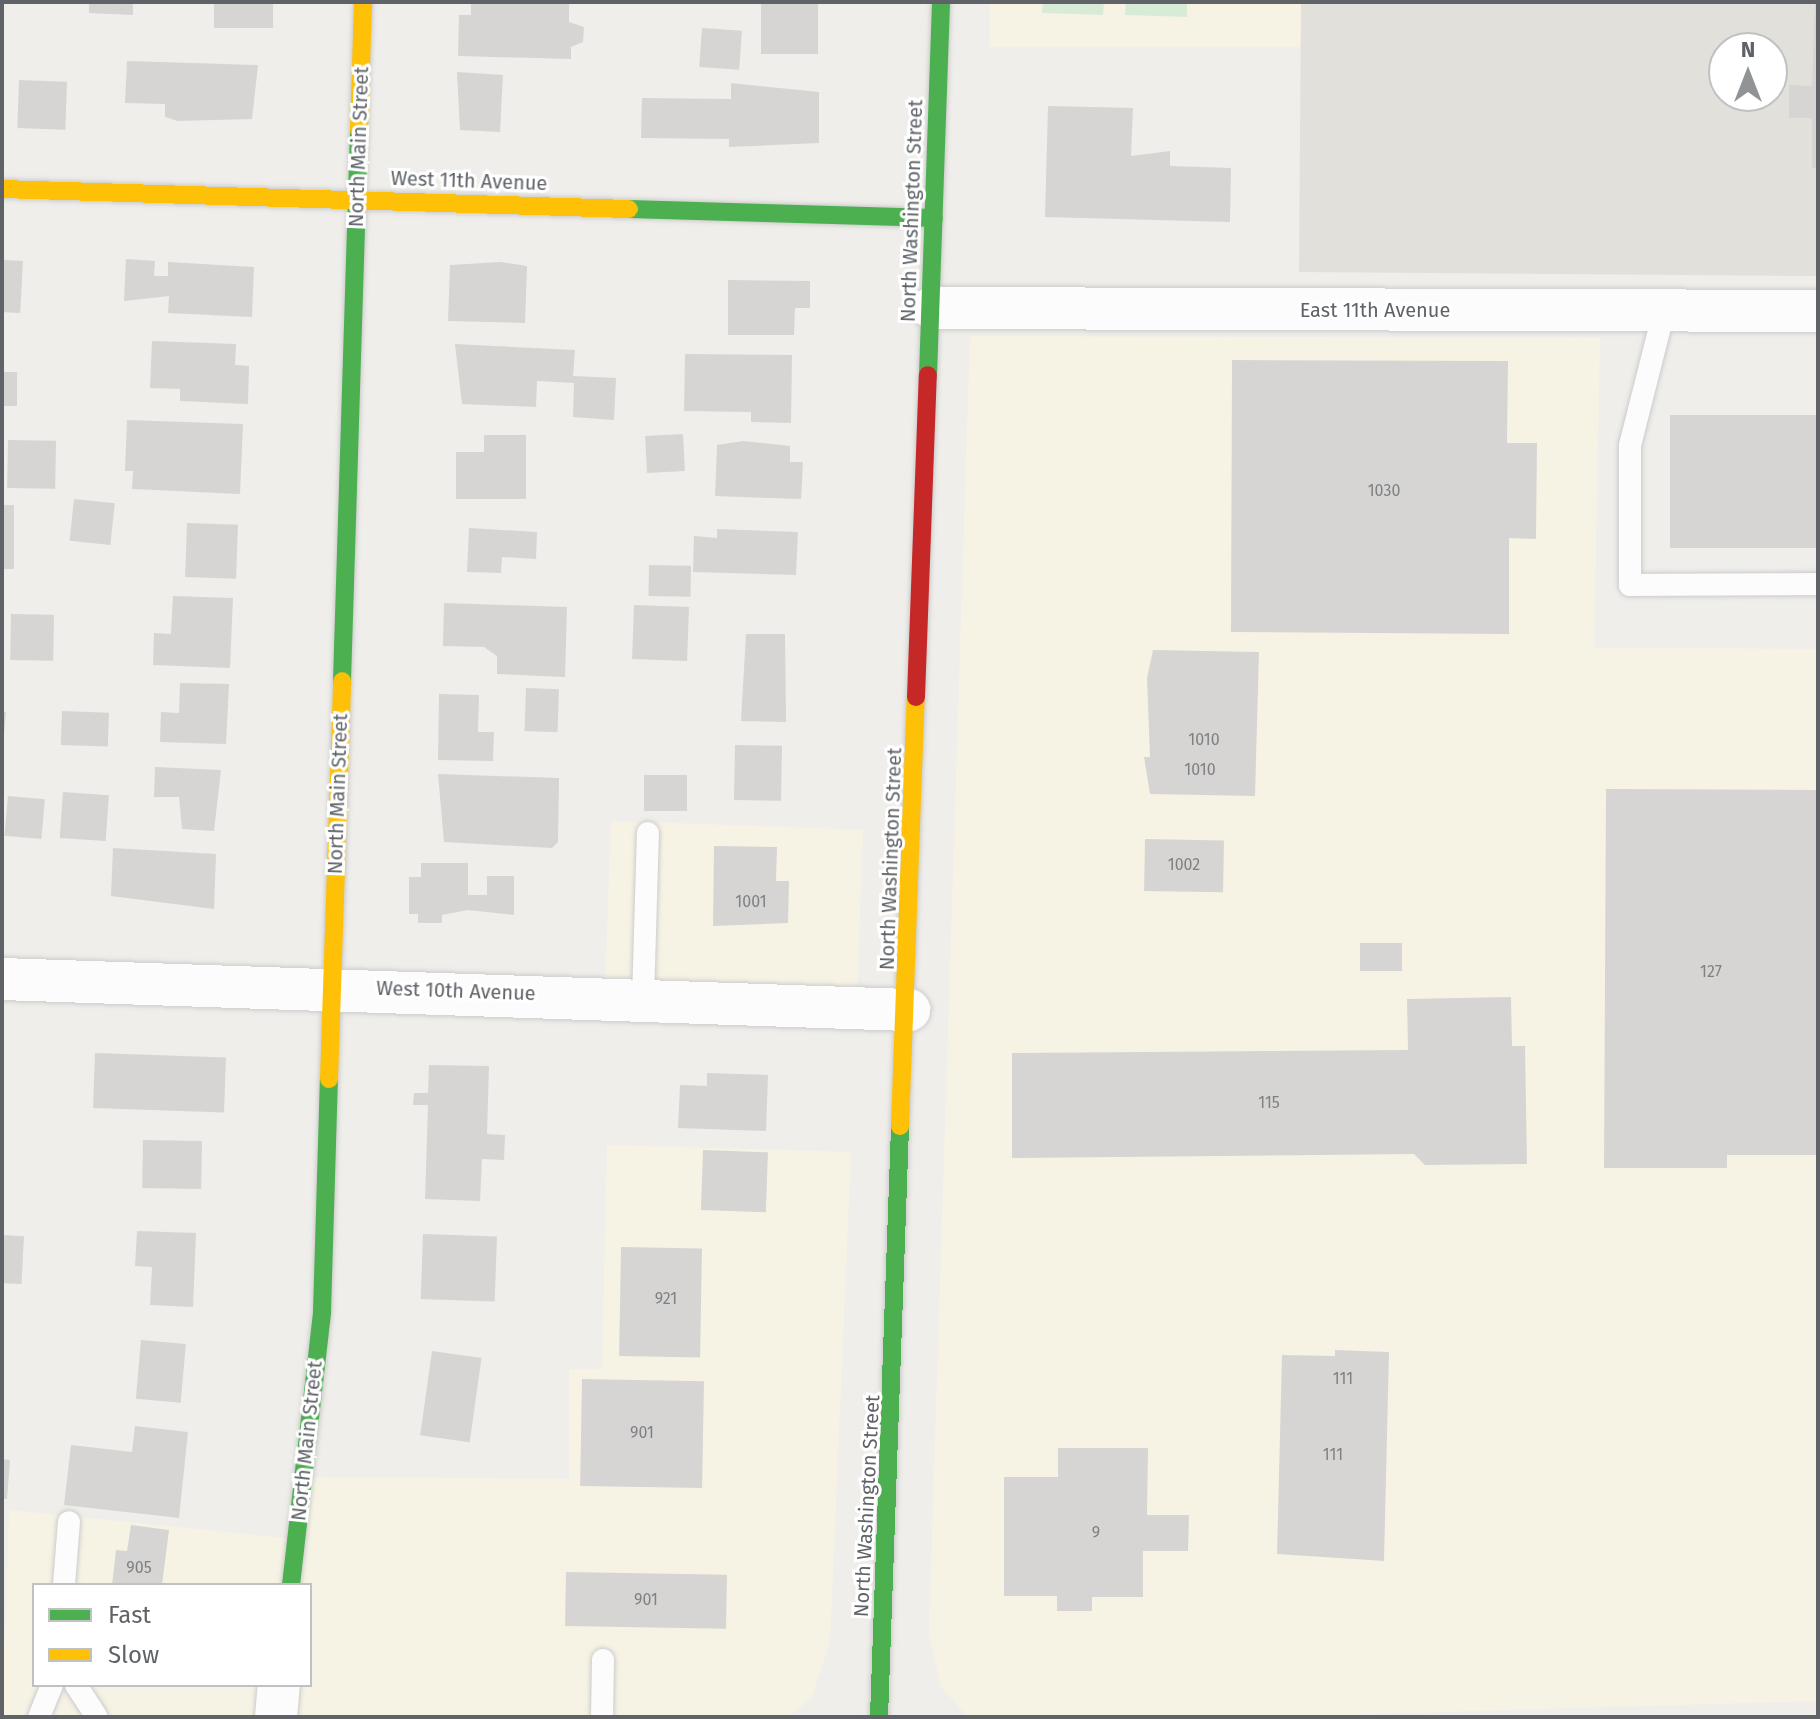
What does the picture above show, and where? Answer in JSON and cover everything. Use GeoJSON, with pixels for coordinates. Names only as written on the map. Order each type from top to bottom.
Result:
{"type":"FeatureCollection","features":[{"type":"Feature","properties":{"kind":"street","name":"North Main Street"},"geometry":{"type":"LineString","coordinates":[[291,1583],[322,1312],[363,2]]}},
{"type":"Feature","properties":{"kind":"street","name":"North Washington Street"},"geometry":{"type":"LineString","coordinates":[[879,1717],[909,1010],[941,2]]}},
{"type":"Feature","properties":{"kind":"street","name":"West 11th Avenue"},"geometry":{"type":"LineString","coordinates":[[2,189],[934,218]]}},
{"type":"Feature","properties":{"kind":"street","name":"East 11th Avenue"},"geometry":{"type":"LineString","coordinates":[[932,308],[1818,311]]}},
{"type":"Feature","properties":{"kind":"street","name":"West 10th Avenue"},"geometry":{"type":"LineString","coordinates":[[2,979],[332,985],[909,1010]]}},
{"type":"Feature","properties":{"kind":"street"},"geometry":{"type":"LineString","coordinates":[[276,1717],[279,1687]]}},
{"type":"Feature","properties":{"kind":"lane"},"geometry":{"type":"LineString","coordinates":[[1664,311],[1630,445],[1630,585],[1818,584]]}},
{"type":"Feature","properties":{"kind":"lane"},"geometry":{"type":"LineString","coordinates":[[643,999],[648,833]]}},
{"type":"Feature","properties":{"kind":"lane"},"geometry":{"type":"LineString","coordinates":[[64,1583],[69,1522]]}},
{"type":"Feature","properties":{"kind":"lane"},"geometry":{"type":"LineString","coordinates":[[602,1717],[603,1660]]}},
{"type":"Feature","properties":{"kind":"lane"},"geometry":{"type":"LineString","coordinates":[[39,1717],[51,1687]]}},
{"type":"Feature","properties":{"kind":"lane"},"geometry":{"type":"LineString","coordinates":[[77,1687],[97,1717]]}},
{"type":"Feature","properties":{"kind":"shaded area"},"geometry":{"type":"Polygon","coordinates":[[[990,2],[1301,2],[1301,47],[990,47],[990,2]]]}},
{"type":"Feature","properties":{"kind":"shaded area"},"geometry":{"type":"Polygon","coordinates":[[[1301,2],[1818,2],[1818,276],[1299,272],[1301,2]]]}},
{"type":"Feature","properties":{"kind":"shaded area"},"geometry":{"type":"Polygon","coordinates":[[[970,336],[1600,338],[1594,648],[1818,649],[1818,1701],[1270,1717],[968,1717],[941,1687],[929,1633],[970,336]]]}},
{"type":"Feature","properties":{"kind":"shaded area"},"geometry":{"type":"Polygon","coordinates":[[[611,821],[863,830],[856,1013],[605,1004],[611,821]]]}},
{"type":"Feature","properties":{"kind":"shaded area"},"geometry":{"type":"Polygon","coordinates":[[[607,1145],[851,1152],[830,1640],[812,1697],[789,1717],[2,1715],[9,1510],[304,1540],[310,1477],[569,1479],[569,1369],[602,1369],[607,1145]]]}},
{"type":"Feature","properties":{"kind":"green space"},"geometry":{"type":"Polygon","coordinates":[[[1043,2],[1104,2],[1103,15],[1042,13],[1043,2]]]}},
{"type":"Feature","properties":{"kind":"green space"},"geometry":{"type":"Polygon","coordinates":[[[1126,2],[1187,2],[1187,17],[1125,15],[1126,2]]]}},
{"type":"Feature","properties":{"kind":"building"},"geometry":{"type":"Polygon","coordinates":[[[89,2],[133,2],[133,15],[89,13],[89,2]]]}},
{"type":"Feature","properties":{"kind":"building"},"geometry":{"type":"Polygon","coordinates":[[[214,2],[273,2],[273,28],[214,28],[214,2]]]}},
{"type":"Feature","properties":{"kind":"building"},"geometry":{"type":"Polygon","coordinates":[[[471,2],[569,2],[569,22],[584,27],[583,42],[571,47],[571,59],[458,56],[459,15],[471,15],[471,2]]]}},
{"type":"Feature","properties":{"kind":"building"},"geometry":{"type":"Polygon","coordinates":[[[761,2],[818,2],[818,54],[761,54],[761,2]]]}},
{"type":"Feature","properties":{"kind":"building"},"geometry":{"type":"Polygon","coordinates":[[[1815,2],[1818,2],[1818,168],[1812,168],[1812,118],[1789,118],[1789,85],[1812,86],[1815,2]]]}},
{"type":"Feature","properties":{"kind":"building"},"geometry":{"type":"Polygon","coordinates":[[[702,28],[742,31],[739,70],[699,67],[702,28]]]}},
{"type":"Feature","properties":{"kind":"building"},"geometry":{"type":"Polygon","coordinates":[[[127,61],[258,65],[252,119],[178,121],[165,117],[165,104],[125,103],[127,61]]]}},
{"type":"Feature","properties":{"kind":"building"},"geometry":{"type":"Polygon","coordinates":[[[457,72],[503,75],[500,132],[460,130],[457,72]]]}},
{"type":"Feature","properties":{"kind":"building"},"geometry":{"type":"Polygon","coordinates":[[[19,80],[67,82],[65,130],[17,128],[19,80]]]}},
{"type":"Feature","properties":{"kind":"building"},"geometry":{"type":"Polygon","coordinates":[[[731,83],[819,92],[819,143],[729,147],[729,139],[641,138],[642,98],[731,99],[731,83]]]}},
{"type":"Feature","properties":{"kind":"building"},"geometry":{"type":"Polygon","coordinates":[[[1048,106],[1133,108],[1131,156],[1170,151],[1170,166],[1231,168],[1230,222],[1045,217],[1048,106]]]}},
{"type":"Feature","properties":{"kind":"building"},"geometry":{"type":"Polygon","coordinates":[[[126,259],[155,261],[154,276],[168,276],[168,262],[254,267],[252,317],[168,313],[169,296],[124,301],[126,259]]]}},
{"type":"Feature","properties":{"kind":"building"},"geometry":{"type":"Polygon","coordinates":[[[2,260],[23,261],[20,313],[2,312],[2,260]]]}},
{"type":"Feature","properties":{"kind":"building"},"geometry":{"type":"Polygon","coordinates":[[[501,262],[527,266],[525,323],[448,321],[450,265],[501,262]]]}},
{"type":"Feature","properties":{"kind":"building"},"geometry":{"type":"Polygon","coordinates":[[[728,280],[810,281],[810,308],[795,308],[794,335],[728,335],[728,280]]]}},
{"type":"Feature","properties":{"kind":"building"},"geometry":{"type":"Polygon","coordinates":[[[152,341],[236,344],[235,365],[249,366],[248,404],[180,401],[180,389],[150,388],[152,341]]]}},
{"type":"Feature","properties":{"kind":"building"},"geometry":{"type":"Polygon","coordinates":[[[455,344],[575,350],[573,376],[616,378],[614,420],[573,417],[574,383],[537,381],[536,407],[462,404],[455,344]]]}},
{"type":"Feature","properties":{"kind":"building"},"geometry":{"type":"Polygon","coordinates":[[[685,354],[792,355],[791,423],[751,422],[751,412],[684,411],[685,354]]]}},
{"type":"Feature","properties":{"kind":"building"},"geometry":{"type":"Polygon","coordinates":[[[1232,360],[1508,361],[1507,443],[1537,443],[1536,539],[1509,538],[1509,634],[1231,632],[1232,360]]]}},
{"type":"Feature","properties":{"kind":"building"},"geometry":{"type":"Polygon","coordinates":[[[2,372],[17,372],[17,406],[2,406],[2,372]]]}},
{"type":"Feature","properties":{"kind":"building"},"geometry":{"type":"Polygon","coordinates":[[[1670,415],[1818,415],[1818,548],[1670,548],[1670,415]]]}},
{"type":"Feature","properties":{"kind":"building"},"geometry":{"type":"Polygon","coordinates":[[[127,420],[243,424],[240,494],[132,489],[133,471],[125,471],[127,420]]]}},
{"type":"Feature","properties":{"kind":"building"},"geometry":{"type":"Polygon","coordinates":[[[683,434],[685,471],[647,473],[645,436],[683,434]]]}},
{"type":"Feature","properties":{"kind":"building"},"geometry":{"type":"Polygon","coordinates":[[[484,435],[526,435],[526,499],[456,499],[456,452],[484,452],[484,435]]]}},
{"type":"Feature","properties":{"kind":"building"},"geometry":{"type":"Polygon","coordinates":[[[8,440],[56,441],[55,489],[7,488],[8,440]]]}},
{"type":"Feature","properties":{"kind":"building"},"geometry":{"type":"Polygon","coordinates":[[[743,441],[790,446],[790,462],[803,462],[801,499],[715,496],[717,445],[743,441]]]}},
{"type":"Feature","properties":{"kind":"building"},"geometry":{"type":"Polygon","coordinates":[[[74,499],[115,503],[110,545],[70,541],[74,499]]]}},
{"type":"Feature","properties":{"kind":"building"},"geometry":{"type":"Polygon","coordinates":[[[2,505],[14,505],[14,569],[2,569],[2,505]]]}},
{"type":"Feature","properties":{"kind":"building"},"geometry":{"type":"Polygon","coordinates":[[[187,523],[238,525],[236,579],[185,577],[187,523]]]}},
{"type":"Feature","properties":{"kind":"building"},"geometry":{"type":"Polygon","coordinates":[[[469,528],[537,532],[536,559],[502,557],[501,573],[467,572],[469,528]]]}},
{"type":"Feature","properties":{"kind":"building"},"geometry":{"type":"Polygon","coordinates":[[[717,529],[798,532],[796,575],[693,572],[694,536],[717,538],[717,529]]]}},
{"type":"Feature","properties":{"kind":"building"},"geometry":{"type":"Polygon","coordinates":[[[649,565],[691,566],[690,597],[648,596],[649,565]]]}},
{"type":"Feature","properties":{"kind":"building"},"geometry":{"type":"Polygon","coordinates":[[[173,596],[233,598],[230,668],[153,665],[154,633],[171,634],[173,596]]]}},
{"type":"Feature","properties":{"kind":"building"},"geometry":{"type":"Polygon","coordinates":[[[444,603],[567,607],[565,677],[497,674],[497,656],[484,647],[443,646],[444,603]]]}},
{"type":"Feature","properties":{"kind":"building"},"geometry":{"type":"Polygon","coordinates":[[[634,605],[689,607],[687,661],[632,659],[634,605]]]}},
{"type":"Feature","properties":{"kind":"building"},"geometry":{"type":"Polygon","coordinates":[[[11,614],[54,615],[53,661],[10,660],[11,614]]]}},
{"type":"Feature","properties":{"kind":"building"},"geometry":{"type":"Polygon","coordinates":[[[746,634],[785,634],[786,722],[741,721],[746,634]]]}},
{"type":"Feature","properties":{"kind":"building"},"geometry":{"type":"Polygon","coordinates":[[[1153,650],[1259,652],[1255,796],[1150,794],[1144,757],[1150,757],[1147,678],[1153,650]]]}},
{"type":"Feature","properties":{"kind":"building"},"geometry":{"type":"Polygon","coordinates":[[[180,683],[229,684],[226,744],[160,742],[161,712],[179,713],[180,683]]]}},
{"type":"Feature","properties":{"kind":"building"},"geometry":{"type":"Polygon","coordinates":[[[526,688],[559,689],[557,732],[524,731],[526,688]]]}},
{"type":"Feature","properties":{"kind":"building"},"geometry":{"type":"Polygon","coordinates":[[[439,694],[479,695],[478,732],[494,732],[493,761],[438,760],[439,694]]]}},
{"type":"Feature","properties":{"kind":"building"},"geometry":{"type":"Polygon","coordinates":[[[62,711],[109,713],[108,747],[61,745],[62,711]]]}},
{"type":"Feature","properties":{"kind":"building"},"geometry":{"type":"Polygon","coordinates":[[[2,712],[6,712],[4,735],[2,735],[2,712]]]}},
{"type":"Feature","properties":{"kind":"building"},"geometry":{"type":"Polygon","coordinates":[[[735,745],[782,746],[781,801],[734,800],[735,745]]]}},
{"type":"Feature","properties":{"kind":"building"},"geometry":{"type":"Polygon","coordinates":[[[155,767],[221,770],[214,831],[182,829],[179,797],[154,797],[155,767]]]}},
{"type":"Feature","properties":{"kind":"building"},"geometry":{"type":"Polygon","coordinates":[[[438,774],[559,778],[558,842],[552,848],[444,842],[438,774]]]}},
{"type":"Feature","properties":{"kind":"building"},"geometry":{"type":"Polygon","coordinates":[[[644,775],[687,775],[687,811],[644,811],[644,775]]]}},
{"type":"Feature","properties":{"kind":"building"},"geometry":{"type":"Polygon","coordinates":[[[1606,789],[1818,790],[1818,1155],[1727,1155],[1727,1168],[1604,1168],[1606,789]]]}},
{"type":"Feature","properties":{"kind":"building"},"geometry":{"type":"Polygon","coordinates":[[[63,792],[109,795],[106,841],[60,838],[63,792]]]}},
{"type":"Feature","properties":{"kind":"building"},"geometry":{"type":"Polygon","coordinates":[[[8,796],[45,799],[41,839],[5,836],[8,796]]]}},
{"type":"Feature","properties":{"kind":"building"},"geometry":{"type":"Polygon","coordinates":[[[1145,839],[1224,840],[1223,892],[1144,891],[1145,839]]]}},
{"type":"Feature","properties":{"kind":"building"},"geometry":{"type":"Polygon","coordinates":[[[714,846],[777,847],[776,881],[789,881],[788,923],[713,926],[714,846]]]}},
{"type":"Feature","properties":{"kind":"building"},"geometry":{"type":"Polygon","coordinates":[[[113,848],[216,854],[214,909],[111,896],[113,848]]]}},
{"type":"Feature","properties":{"kind":"building"},"geometry":{"type":"Polygon","coordinates":[[[421,863],[468,863],[468,895],[487,895],[487,876],[514,876],[514,915],[468,910],[442,915],[442,923],[418,923],[418,914],[409,914],[409,877],[421,877],[421,863]]]}},
{"type":"Feature","properties":{"kind":"building"},"geometry":{"type":"Polygon","coordinates":[[[1360,943],[1402,943],[1402,971],[1360,971],[1360,943]]]}},
{"type":"Feature","properties":{"kind":"building"},"geometry":{"type":"Polygon","coordinates":[[[1511,997],[1512,1046],[1525,1046],[1527,1164],[1425,1165],[1414,1154],[1012,1158],[1012,1053],[1408,1050],[1407,999],[1511,997]]]}},
{"type":"Feature","properties":{"kind":"building"},"geometry":{"type":"Polygon","coordinates":[[[95,1053],[226,1058],[224,1113],[93,1108],[95,1053]]]}},
{"type":"Feature","properties":{"kind":"building"},"geometry":{"type":"Polygon","coordinates":[[[429,1065],[489,1066],[487,1134],[505,1135],[504,1160],[482,1159],[480,1201],[425,1199],[428,1105],[413,1105],[414,1093],[428,1093],[429,1065]]]}},
{"type":"Feature","properties":{"kind":"building"},"geometry":{"type":"Polygon","coordinates":[[[707,1073],[768,1075],[766,1131],[678,1128],[680,1085],[707,1086],[707,1073]]]}},
{"type":"Feature","properties":{"kind":"building"},"geometry":{"type":"Polygon","coordinates":[[[143,1140],[202,1141],[201,1189],[142,1188],[143,1140]]]}},
{"type":"Feature","properties":{"kind":"building"},"geometry":{"type":"Polygon","coordinates":[[[703,1150],[768,1152],[766,1212],[701,1210],[703,1150]]]}},
{"type":"Feature","properties":{"kind":"building"},"geometry":{"type":"Polygon","coordinates":[[[137,1231],[196,1233],[193,1307],[150,1305],[152,1267],[135,1266],[137,1231]]]}},
{"type":"Feature","properties":{"kind":"building"},"geometry":{"type":"Polygon","coordinates":[[[423,1234],[497,1237],[495,1302],[421,1299],[423,1234]]]}},
{"type":"Feature","properties":{"kind":"building"},"geometry":{"type":"Polygon","coordinates":[[[2,1235],[24,1236],[21,1284],[2,1283],[2,1235]]]}},
{"type":"Feature","properties":{"kind":"building"},"geometry":{"type":"Polygon","coordinates":[[[621,1247],[702,1248],[700,1357],[619,1356],[621,1247]]]}},
{"type":"Feature","properties":{"kind":"building"},"geometry":{"type":"Polygon","coordinates":[[[141,1340],[186,1344],[181,1403],[136,1399],[141,1340]]]}},
{"type":"Feature","properties":{"kind":"building"},"geometry":{"type":"Polygon","coordinates":[[[1335,1350],[1389,1352],[1384,1561],[1277,1554],[1282,1355],[1335,1356],[1335,1350]]]}},
{"type":"Feature","properties":{"kind":"building"},"geometry":{"type":"Polygon","coordinates":[[[432,1351],[482,1358],[470,1442],[420,1435],[432,1351]]]}},
{"type":"Feature","properties":{"kind":"building"},"geometry":{"type":"Polygon","coordinates":[[[582,1379],[704,1381],[702,1488],[580,1486],[582,1379]]]}},
{"type":"Feature","properties":{"kind":"building"},"geometry":{"type":"Polygon","coordinates":[[[135,1426],[188,1432],[179,1518],[64,1505],[71,1445],[132,1452],[135,1426]]]}},
{"type":"Feature","properties":{"kind":"building"},"geometry":{"type":"Polygon","coordinates":[[[1058,1448],[1148,1448],[1147,1515],[1189,1515],[1188,1551],[1143,1551],[1143,1597],[1092,1597],[1092,1611],[1057,1611],[1057,1596],[1004,1596],[1004,1477],[1058,1477],[1058,1448]]]}},
{"type":"Feature","properties":{"kind":"building"},"geometry":{"type":"Polygon","coordinates":[[[2,1459],[10,1460],[7,1499],[2,1499],[2,1459]]]}},
{"type":"Feature","properties":{"kind":"building"},"geometry":{"type":"Polygon","coordinates":[[[131,1525],[169,1530],[162,1583],[112,1583],[116,1550],[127,1551],[131,1525]]]}},
{"type":"Feature","properties":{"kind":"building"},"geometry":{"type":"Polygon","coordinates":[[[566,1572],[727,1575],[726,1629],[565,1626],[566,1572]]]}},
{"type":"Feature","properties":{"kind":"traffic: fast"},"geometry":{"type":"LineString","coordinates":[[928,375],[941,2]]}},
{"type":"Feature","properties":{"kind":"traffic: fast"},"geometry":{"type":"LineString","coordinates":[[342,681],[359,130]]}},
{"type":"Feature","properties":{"kind":"traffic: fast"},"geometry":{"type":"LineString","coordinates":[[629,209],[934,218]]}},
{"type":"Feature","properties":{"kind":"traffic: fast"},"geometry":{"type":"LineString","coordinates":[[291,1583],[322,1312],[329,1079]]}},
{"type":"Feature","properties":{"kind":"traffic: fast"},"geometry":{"type":"LineString","coordinates":[[879,1717],[900,1126]]}},
{"type":"Feature","properties":{"kind":"traffic: slow"},"geometry":{"type":"LineString","coordinates":[[359,130],[363,2]]}},
{"type":"Feature","properties":{"kind":"traffic: slow"},"geometry":{"type":"LineString","coordinates":[[2,189],[629,209]]}},
{"type":"Feature","properties":{"kind":"traffic: slow"},"geometry":{"type":"LineString","coordinates":[[329,1079],[342,681]]}},
{"type":"Feature","properties":{"kind":"traffic: slow"},"geometry":{"type":"LineString","coordinates":[[900,1126],[916,697]]}},
{"type":"Feature","properties":{"kind":"traffic: jam"},"geometry":{"type":"LineString","coordinates":[[916,697],[928,375]]}}]}
